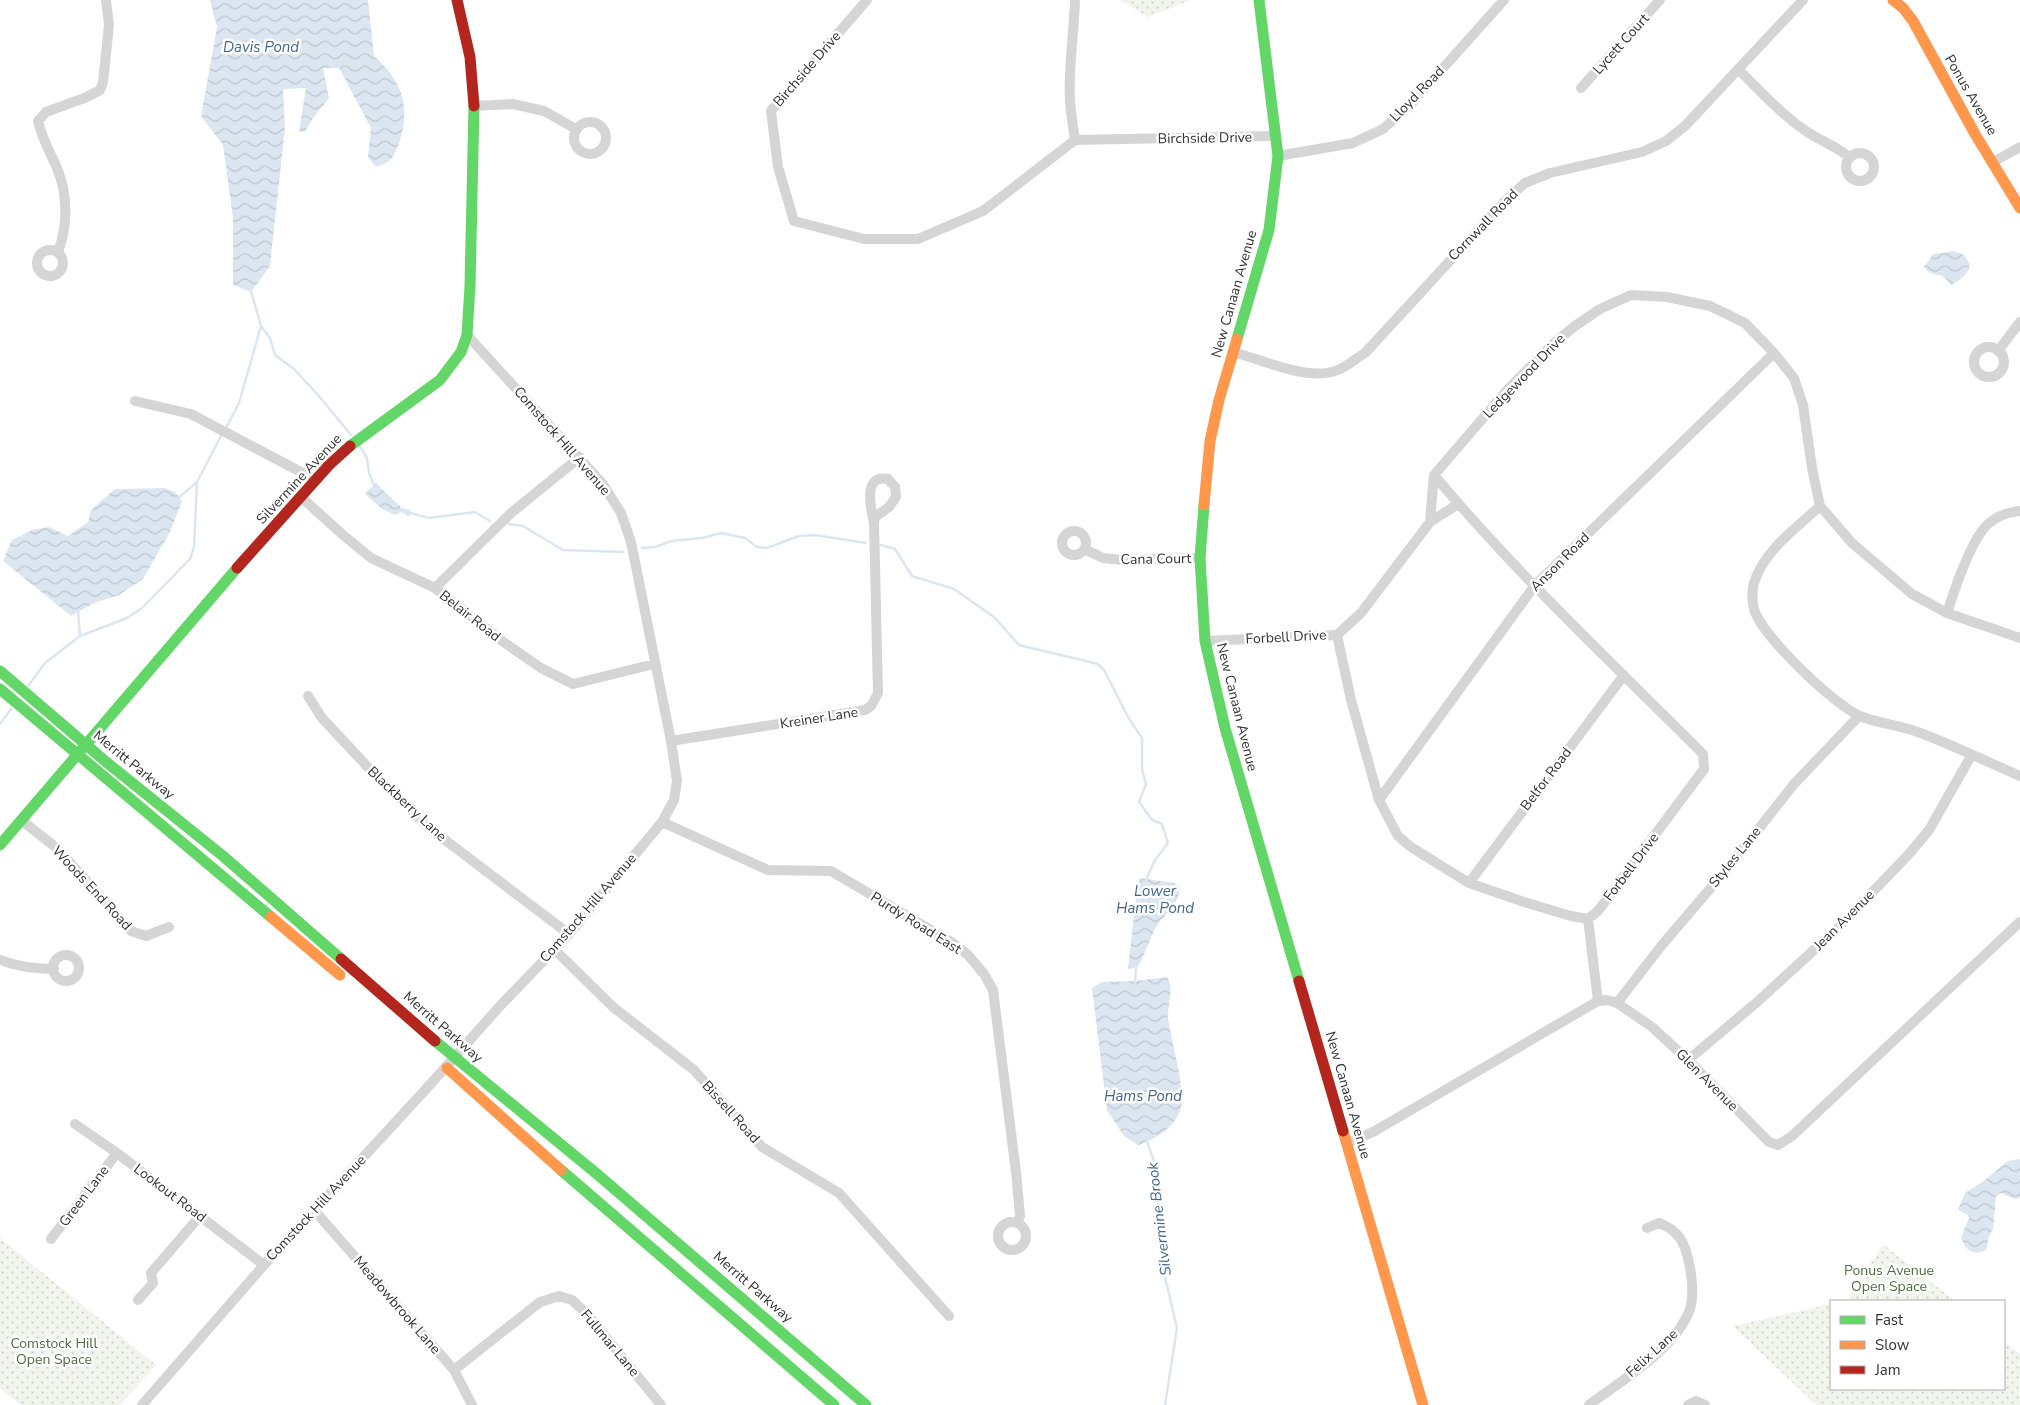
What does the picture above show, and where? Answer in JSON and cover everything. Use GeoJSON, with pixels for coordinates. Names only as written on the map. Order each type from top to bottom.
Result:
{"type":"FeatureCollection","features":[{"type":"Feature","properties":{"kind":"main road","name":"Silvermine Avenue"},"geometry":{"type":"LineString","coordinates":[[0,845],[252,551],[316,480],[345,449],[418,397],[446,374],[461,352],[467,335],[474,106],[470,57],[457,0]]}},
{"type":"Feature","properties":{"kind":"main road","name":"New Canaan Avenue"},"geometry":{"type":"LineString","coordinates":[[1259,0],[1274,136],[1278,156],[1269,230],[1233,352],[1210,440],[1200,558],[1205,641],[1225,728],[1423,1405]]}},
{"type":"Feature","properties":{"kind":"main road","name":"Ponus Avenue"},"geometry":{"type":"LineString","coordinates":[[1893,0],[1903,8],[1913,21],[1975,134],[2020,208]]}},
{"type":"Feature","properties":{"kind":"main road","name":"Merritt Parkway"},"geometry":{"type":"LineString","coordinates":[[0,671],[105,761],[223,856],[465,1067],[605,1180],[866,1405]]}},
{"type":"Feature","properties":{"kind":"main road","name":"Merritt Parkway"},"geometry":{"type":"LineString","coordinates":[[0,689],[348,982]]}},
{"type":"Feature","properties":{"kind":"main road","name":"Merritt Parkway"},"geometry":{"type":"LineString","coordinates":[[435,1058],[583,1189],[834,1405]]}},
{"type":"Feature","properties":{"kind":"street"},"geometry":{"type":"LineString","coordinates":[[58,252],[67,207],[58,170],[41,136],[38,121],[46,112],[87,97],[100,90],[109,24],[106,0]]}},
{"type":"Feature","properties":{"kind":"street","name":"Birchside Drive"},"geometry":{"type":"LineString","coordinates":[[867,0],[771,111],[778,167],[794,221],[864,240],[918,239],[983,211],[1075,140],[1274,136]]}},
{"type":"Feature","properties":{"kind":"street"},"geometry":{"type":"LineString","coordinates":[[1075,0],[1070,93],[1075,140]]}},
{"type":"Feature","properties":{"kind":"street","name":"Lloyd Road"},"geometry":{"type":"LineString","coordinates":[[1278,156],[1353,143],[1384,128],[1410,105],[1504,0]]}},
{"type":"Feature","properties":{"kind":"street","name":"Lycett Court"},"geometry":{"type":"LineString","coordinates":[[1581,88],[1660,0]]}},
{"type":"Feature","properties":{"kind":"street","name":"Cornwall Road"},"geometry":{"type":"LineString","coordinates":[[1233,352],[1298,372],[1318,374],[1338,370],[1365,353],[1505,201],[1525,182],[1550,173],[1642,152],[1666,141],[1686,126],[1803,0]]}},
{"type":"Feature","properties":{"kind":"street"},"geometry":{"type":"LineString","coordinates":[[1739,70],[1776,106],[1810,134],[1837,147],[1849,157]]}},
{"type":"Feature","properties":{"kind":"street"},"geometry":{"type":"LineString","coordinates":[[474,106],[513,104],[544,111],[576,129]]}},
{"type":"Feature","properties":{"kind":"street"},"geometry":{"type":"LineString","coordinates":[[1993,162],[2020,147]]}},
{"type":"Feature","properties":{"kind":"street","name":"Ledgewood Drive"},"geometry":{"type":"LineString","coordinates":[[1434,475],[1509,388],[1554,343],[1600,309],[1631,296],[1667,297],[1710,306],[1745,323],[1774,353],[1794,378],[1803,405],[1812,468],[1820,506],[1852,543],[1890,578],[1912,594],[1947,613],[2020,638]]}},
{"type":"Feature","properties":{"kind":"street"},"geometry":{"type":"LineString","coordinates":[[1998,351],[2020,322]]}},
{"type":"Feature","properties":{"kind":"street","name":"Comstock Hill Avenue"},"geometry":{"type":"LineString","coordinates":[[142,1405],[264,1265],[569,934],[662,822],[674,800],[677,781],[671,741],[627,528],[614,499],[580,458],[467,335]]}},
{"type":"Feature","properties":{"kind":"street","name":"Anson Road"},"geometry":{"type":"LineString","coordinates":[[1379,800],[1535,585],[1774,353]]}},
{"type":"Feature","properties":{"kind":"street"},"geometry":{"type":"LineString","coordinates":[[136,401],[176,409],[200,418],[316,480]]}},
{"type":"Feature","properties":{"kind":"street"},"geometry":{"type":"LineString","coordinates":[[435,588],[511,513],[580,458]]}},
{"type":"Feature","properties":{"kind":"street"},"geometry":{"type":"LineString","coordinates":[[1430,522],[1434,475]]}},
{"type":"Feature","properties":{"kind":"street","name":"Forbell Drive"},"geometry":{"type":"LineString","coordinates":[[1337,635],[1351,700],[1379,800],[1398,836],[1411,847],[1469,883],[1524,902],[1588,919],[1598,911],[1704,769],[1703,754],[1535,585],[1458,504],[1434,475]]}},
{"type":"Feature","properties":{"kind":"street","name":"Belair Road"},"geometry":{"type":"LineString","coordinates":[[301,497],[371,558],[435,588],[502,641],[541,668],[573,684],[654,664]]}},
{"type":"Feature","properties":{"kind":"street","name":"Forbell Drive"},"geometry":{"type":"LineString","coordinates":[[1205,641],[1337,635],[1361,613],[1430,522],[1458,504]]}},
{"type":"Feature","properties":{"kind":"street"},"geometry":{"type":"LineString","coordinates":[[1820,506],[1775,548],[1761,565],[1752,596],[1754,610],[1762,625],[1825,692],[1859,716],[1910,729],[1932,737],[2020,776]]}},
{"type":"Feature","properties":{"kind":"street"},"geometry":{"type":"LineString","coordinates":[[1947,613],[1958,578],[1978,536],[1988,524],[2007,512],[2020,511]]}},
{"type":"Feature","properties":{"kind":"street","name":"Kreiner Lane"},"geometry":{"type":"LineString","coordinates":[[671,741],[865,710],[871,706],[878,693],[874,523]]}},
{"type":"Feature","properties":{"kind":"street","name":"Cana Court"},"geometry":{"type":"LineString","coordinates":[[1084,549],[1103,558],[1123,560],[1200,558]]}},
{"type":"Feature","properties":{"kind":"street","name":"Belfor Road"},"geometry":{"type":"LineString","coordinates":[[1469,883],[1624,675]]}},
{"type":"Feature","properties":{"kind":"street","name":"Blackberry Lane"},"geometry":{"type":"LineString","coordinates":[[308,696],[322,718],[378,778],[428,827],[569,934]]}},
{"type":"Feature","properties":{"kind":"street","name":"Styles Lane"},"geometry":{"type":"LineString","coordinates":[[1617,1003],[1794,784],[1859,716]]}},
{"type":"Feature","properties":{"kind":"street","name":"Jean Avenue"},"geometry":{"type":"LineString","coordinates":[[1688,1060],[1756,1003],[1838,928],[1910,854],[1929,830],[1972,756]]}},
{"type":"Feature","properties":{"kind":"street","name":"Woods End Road"},"geometry":{"type":"LineString","coordinates":[[21,820],[58,849],[131,931],[146,936],[169,927]]}},
{"type":"Feature","properties":{"kind":"street","name":"Purdy Road East"},"geometry":{"type":"LineString","coordinates":[[662,822],[768,870],[831,871],[953,943],[978,965],[992,990],[995,1006],[1016,1172],[1020,1216],[1017,1223]]}},
{"type":"Feature","properties":{"kind":"street"},"geometry":{"type":"LineString","coordinates":[[1347,1143],[1373,1132],[1598,1001],[1588,919]]}},
{"type":"Feature","properties":{"kind":"street","name":"Glen Avenue"},"geometry":{"type":"LineString","coordinates":[[1598,1001],[1607,1000],[1617,1003],[1652,1027],[1688,1060],[1769,1142],[1778,1145],[1792,1136],[2020,922]]}},
{"type":"Feature","properties":{"kind":"street","name":"Bissell Road"},"geometry":{"type":"LineString","coordinates":[[554,949],[613,1007],[694,1070],[762,1147],[839,1193],[949,1316]]}},
{"type":"Feature","properties":{"kind":"street"},"geometry":{"type":"LineString","coordinates":[[0,960],[30,969],[54,969]]}},
{"type":"Feature","properties":{"kind":"street","name":"Lookout Road"},"geometry":{"type":"LineString","coordinates":[[75,1124],[117,1153],[264,1265]]}},
{"type":"Feature","properties":{"kind":"street","name":"Green Lane"},"geometry":{"type":"LineString","coordinates":[[51,1240],[117,1153]]}},
{"type":"Feature","properties":{"kind":"street","name":"Meadowbrook Lane"},"geometry":{"type":"LineString","coordinates":[[314,1210],[454,1370],[472,1405]]}},
{"type":"Feature","properties":{"kind":"street"},"geometry":{"type":"LineString","coordinates":[[138,1300],[153,1283],[151,1273],[200,1216]]}},
{"type":"Feature","properties":{"kind":"street","name":"Felix Lane"},"geometry":{"type":"LineString","coordinates":[[1589,1405],[1657,1353],[1678,1332],[1691,1307],[1692,1275],[1686,1246],[1672,1228],[1659,1223],[1647,1228]]}},
{"type":"Feature","properties":{"kind":"street","name":"Fullmar Lane"},"geometry":{"type":"LineString","coordinates":[[454,1370],[540,1302],[558,1296],[572,1300],[587,1314],[661,1405]]}},
{"type":"Feature","properties":{"kind":"street"},"geometry":{"type":"LineString","coordinates":[[1688,1405],[1696,1401],[1706,1405]]}},
{"type":"Feature","properties":{"kind":"green space"},"geometry":{"type":"Polygon","coordinates":[[[1120,0],[1191,0],[1148,17],[1120,0]]]}},
{"type":"Feature","properties":{"kind":"green space","name":"Comstock Hill Open Space"},"geometry":{"type":"Polygon","coordinates":[[[0,1238],[156,1365],[120,1405],[21,1405],[0,1388],[0,1238]]]}},
{"type":"Feature","properties":{"kind":"green space","name":"Ponus Avenue Open Space"},"geometry":{"type":"Polygon","coordinates":[[[1883,1244],[1954,1300],[1848,1300],[1883,1244]]]}},
{"type":"Feature","properties":{"kind":"green space","name":"Ponus Avenue Open Space"},"geometry":{"type":"Polygon","coordinates":[[[1830,1304],[1830,1390],[2005,1390],[2005,1342],[2020,1354],[2020,1405],[1816,1405],[1733,1326],[1830,1304]]]}},
{"type":"Feature","properties":{"kind":"water","name":"Davis Pond"},"geometry":{"type":"Polygon","coordinates":[[[210,0],[368,0],[374,56],[391,74],[397,84],[404,104],[403,127],[396,150],[392,158],[376,167],[368,157],[371,128],[339,68],[323,68],[329,98],[313,118],[305,132],[299,131],[306,88],[283,89],[285,128],[270,266],[251,292],[233,285],[233,218],[223,145],[201,116],[217,27],[210,0]]]}},
{"type":"Feature","properties":{"kind":"water"},"geometry":{"type":"Polygon","coordinates":[[[1954,251],[1964,255],[1970,264],[1966,274],[1951,285],[1943,277],[1930,273],[1924,267],[1933,254],[1954,251]]]}},
{"type":"Feature","properties":{"kind":"water"},"geometry":{"type":"Polygon","coordinates":[[[376,483],[402,508],[411,510],[410,515],[408,516],[402,512],[395,515],[382,509],[365,494],[376,483]]]}},
{"type":"Feature","properties":{"kind":"water"},"geometry":{"type":"Polygon","coordinates":[[[165,488],[175,492],[182,501],[170,532],[143,579],[119,595],[94,603],[71,616],[3,561],[12,540],[32,530],[49,527],[68,536],[88,522],[91,510],[115,489],[165,488]]]}},
{"type":"Feature","properties":{"kind":"water","name":"Lower Hams Pond"},"geometry":{"type":"Polygon","coordinates":[[[1140,878],[1174,883],[1180,887],[1179,895],[1154,931],[1138,967],[1128,969],[1136,897],[1140,878]]]}},
{"type":"Feature","properties":{"kind":"water","name":"Hams Pond"},"geometry":{"type":"Polygon","coordinates":[[[1167,977],[1171,992],[1168,1018],[1180,1078],[1181,1107],[1174,1122],[1168,1128],[1161,1134],[1138,1145],[1124,1136],[1107,1110],[1092,988],[1102,982],[1135,981],[1167,977]]]}},
{"type":"Feature","properties":{"kind":"water"},"geometry":{"type":"Polygon","coordinates":[[[2020,1159],[2020,1198],[2014,1199],[2001,1193],[1996,1196],[1993,1229],[1989,1236],[1986,1250],[1977,1253],[1970,1251],[1965,1246],[1961,1237],[1969,1218],[1968,1215],[1958,1210],[1965,1193],[1985,1180],[2008,1161],[2020,1159]]]}},
{"type":"Feature","properties":{"kind":"waterway"},"geometry":{"type":"LineString","coordinates":[[225,430],[239,403],[261,326],[251,291]]}},
{"type":"Feature","properties":{"kind":"waterway","name":"Silvermine Brook"},"geometry":{"type":"LineString","coordinates":[[261,326],[270,338],[275,355],[294,369],[351,435]]}},
{"type":"Feature","properties":{"kind":"waterway"},"geometry":{"type":"LineString","coordinates":[[28,686],[45,663],[80,636],[127,618],[141,609],[190,559],[194,547],[197,482],[222,434]]}},
{"type":"Feature","properties":{"kind":"waterway","name":"Silvermine Brook"},"geometry":{"type":"LineString","coordinates":[[359,445],[367,458],[369,473],[375,488]]}},
{"type":"Feature","properties":{"kind":"waterway"},"geometry":{"type":"LineString","coordinates":[[177,499],[197,482]]}},
{"type":"Feature","properties":{"kind":"waterway","name":"Silvermine Brook"},"geometry":{"type":"LineString","coordinates":[[410,513],[429,518],[475,512],[490,521]]}},
{"type":"Feature","properties":{"kind":"waterway","name":"Silvermine Brook"},"geometry":{"type":"LineString","coordinates":[[508,524],[523,526],[563,550],[623,552]]}},
{"type":"Feature","properties":{"kind":"waterway","name":"Silvermine Brook"},"geometry":{"type":"LineString","coordinates":[[642,548],[721,533],[745,538],[757,547],[767,548],[799,536],[815,535],[866,543]]}},
{"type":"Feature","properties":{"kind":"waterway","name":"Silvermine Brook"},"geometry":{"type":"LineString","coordinates":[[881,545],[895,549],[912,576],[954,589],[994,617],[1019,645],[1098,664],[1104,670],[1128,717],[1142,738],[1142,769],[1146,784],[1139,802],[1152,820],[1162,824],[1168,843],[1155,860],[1145,882]]}},
{"type":"Feature","properties":{"kind":"waterway"},"geometry":{"type":"LineString","coordinates":[[78,610],[80,636]]}},
{"type":"Feature","properties":{"kind":"waterway"},"geometry":{"type":"LineString","coordinates":[[0,724],[11,709]]}},
{"type":"Feature","properties":{"kind":"waterway","name":"Silvermine Brook"},"geometry":{"type":"LineString","coordinates":[[1135,984],[1136,967]]}},
{"type":"Feature","properties":{"kind":"waterway","name":"Silvermine Brook"},"geometry":{"type":"LineString","coordinates":[[1147,1141],[1156,1167],[1164,1273],[1177,1328],[1165,1405]]}},
{"type":"Feature","properties":{"kind":"traffic: fast"},"geometry":{"type":"LineString","coordinates":[[1237,339],[1269,230],[1278,156],[1259,0]]}},
{"type":"Feature","properties":{"kind":"traffic: fast"},"geometry":{"type":"LineString","coordinates":[[350,446],[440,380],[461,352],[467,335],[470,286],[474,106]]}},
{"type":"Feature","properties":{"kind":"traffic: fast"},"geometry":{"type":"LineString","coordinates":[[1204,505],[1200,558],[1205,641],[1225,728],[1299,981]]}},
{"type":"Feature","properties":{"kind":"traffic: fast"},"geometry":{"type":"LineString","coordinates":[[0,845],[237,568]]}},
{"type":"Feature","properties":{"kind":"traffic: fast"},"geometry":{"type":"LineString","coordinates":[[0,671],[105,761],[223,856],[341,959]]}},
{"type":"Feature","properties":{"kind":"traffic: fast"},"geometry":{"type":"LineString","coordinates":[[0,689],[271,917]]}},
{"type":"Feature","properties":{"kind":"traffic: fast"},"geometry":{"type":"LineString","coordinates":[[435,1041],[597,1174],[866,1405]]}},
{"type":"Feature","properties":{"kind":"traffic: fast"},"geometry":{"type":"LineString","coordinates":[[561,1170],[834,1405]]}},
{"type":"Feature","properties":{"kind":"traffic: slow"},"geometry":{"type":"LineString","coordinates":[[1893,0],[1903,8],[1913,21],[1975,134],[2020,208]]}},
{"type":"Feature","properties":{"kind":"traffic: slow"},"geometry":{"type":"LineString","coordinates":[[1204,505],[1210,441],[1219,400],[1237,339]]}},
{"type":"Feature","properties":{"kind":"traffic: slow"},"geometry":{"type":"LineString","coordinates":[[271,917],[340,975]]}},
{"type":"Feature","properties":{"kind":"traffic: slow"},"geometry":{"type":"LineString","coordinates":[[447,1068],[561,1170]]}},
{"type":"Feature","properties":{"kind":"traffic: slow"},"geometry":{"type":"LineString","coordinates":[[1343,1131],[1423,1405]]}},
{"type":"Feature","properties":{"kind":"traffic: jam"},"geometry":{"type":"LineString","coordinates":[[457,0],[470,57],[474,106]]}},
{"type":"Feature","properties":{"kind":"traffic: jam"},"geometry":{"type":"LineString","coordinates":[[237,568],[329,465],[350,446]]}},
{"type":"Feature","properties":{"kind":"traffic: jam"},"geometry":{"type":"LineString","coordinates":[[341,959],[435,1041]]}},
{"type":"Feature","properties":{"kind":"traffic: jam"},"geometry":{"type":"LineString","coordinates":[[1299,981],[1343,1131]]}}]}
